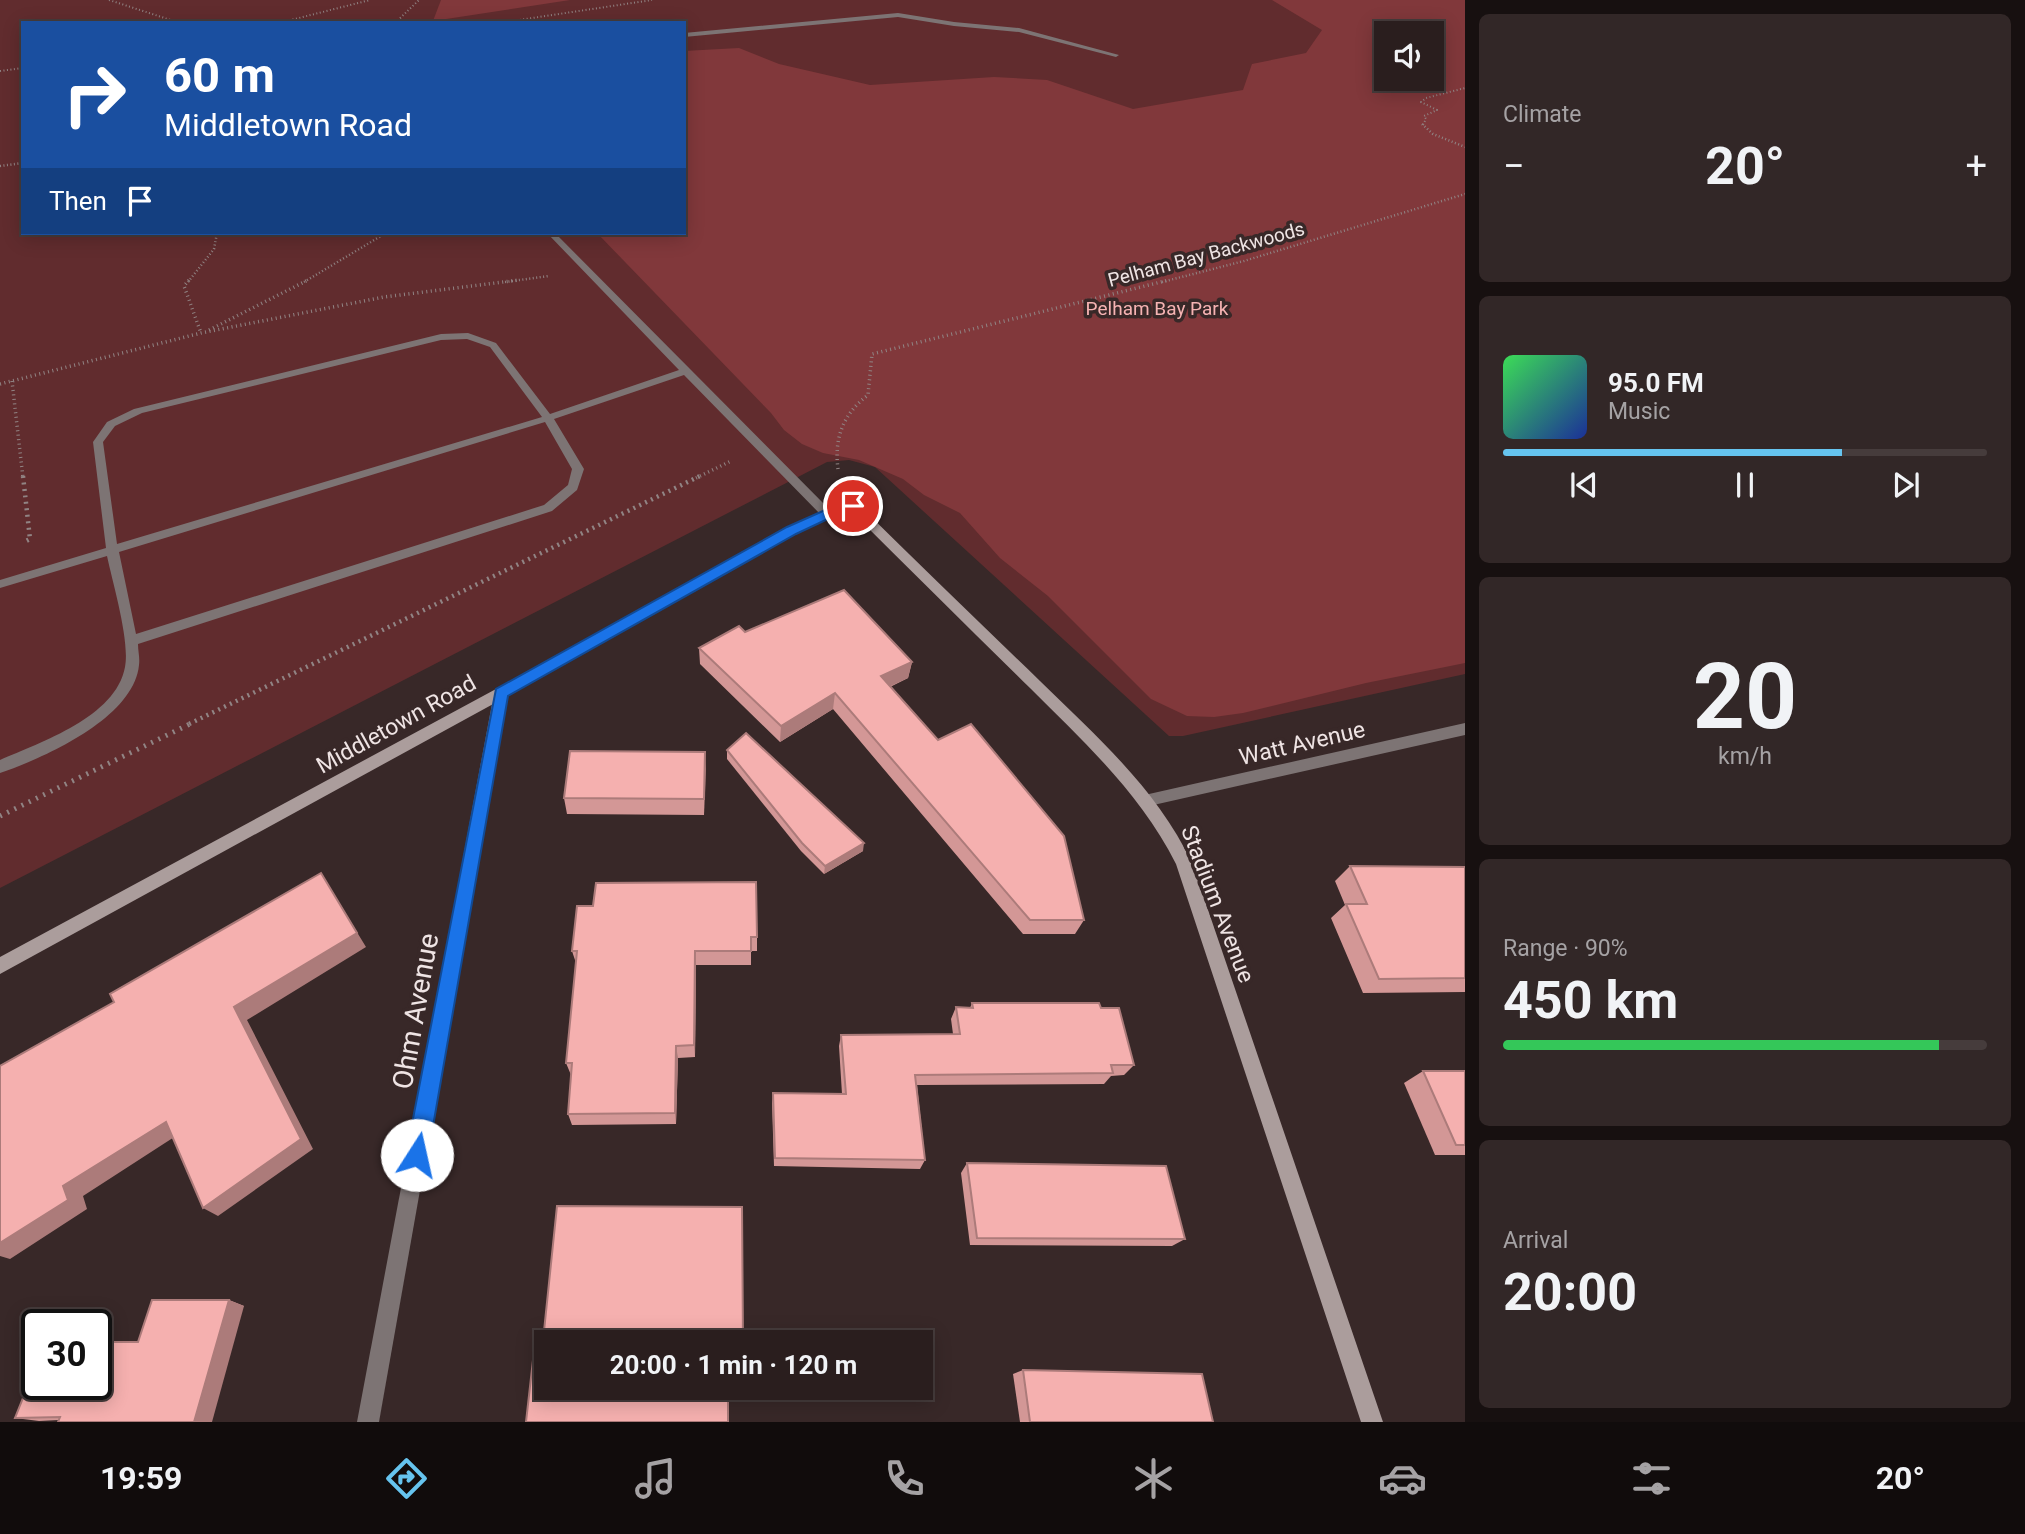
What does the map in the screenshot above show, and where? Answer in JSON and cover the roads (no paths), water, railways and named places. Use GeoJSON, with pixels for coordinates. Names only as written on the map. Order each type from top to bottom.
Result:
{"type":"FeatureCollection","features":[{"type":"Feature","properties":{"kind":"street"},"geometry":{"type":"LineString","coordinates":[[686,35],[898,15],[1019,30],[1116,55]]}},
{"type":"Feature","properties":{"kind":"street"},"geometry":{"type":"LineString","coordinates":[[553,235],[827,514]]}},
{"type":"Feature","properties":{"kind":"street"},"geometry":{"type":"LineString","coordinates":[[0,767],[98,719],[125,691],[135,655],[131,641],[112,550],[98,442],[111,424],[138,411],[441,337],[468,336],[493,345],[548,418],[578,469],[573,488],[548,509],[131,641]]}},
{"type":"Feature","properties":{"kind":"street"},"geometry":{"type":"LineString","coordinates":[[0,584],[548,418],[685,371]]}},
{"type":"Feature","properties":{"kind":"street","name":"Middletown Road"},"geometry":{"type":"LineString","coordinates":[[0,966],[501,693],[792,530],[853,506]]}},
{"type":"Feature","properties":{"kind":"street","name":"Stadium Avenue"},"geometry":{"type":"LineString","coordinates":[[853,506],[1105,754],[1149,800],[1170,834],[1184,863],[1372,1422]]}},
{"type":"Feature","properties":{"kind":"street","name":"Ohm Avenue"},"geometry":{"type":"LineString","coordinates":[[368,1422],[501,693]]}},
{"type":"Feature","properties":{"kind":"street","name":"Watt Avenue"},"geometry":{"type":"LineString","coordinates":[[1149,800],[1465,729]]}},
{"type":"Feature","properties":{"kind":"park label","name":"Pelham Bay Park"},"geometry":{"type":"Point","coordinates":[1157,308]}}]}
